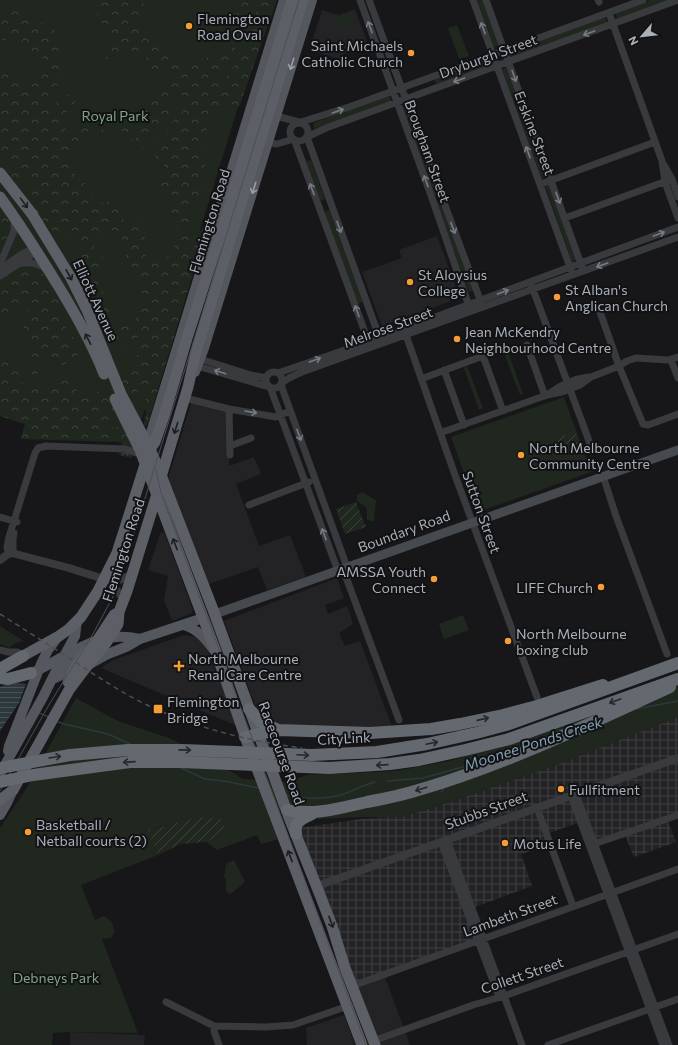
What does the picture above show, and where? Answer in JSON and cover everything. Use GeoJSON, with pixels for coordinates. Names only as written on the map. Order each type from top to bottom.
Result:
{"type":"FeatureCollection","features":[{"type":"Feature","properties":{"kind":"highway","name":"Flemington Road"},"geometry":{"type":"LineString","coordinates":[[269,110],[292,0]]}},
{"type":"Feature","properties":{"kind":"highway","name":"Flemington Road"},"geometry":{"type":"LineString","coordinates":[[77,621],[107,580],[121,543],[147,454],[155,442],[258,144],[303,0]]}},
{"type":"Feature","properties":{"kind":"highway","name":"Flemington Road"},"geometry":{"type":"LineString","coordinates":[[13,790],[69,690],[110,638],[119,617],[185,398],[195,354],[233,243],[258,144]]}},
{"type":"Feature","properties":{"kind":"highway","name":"Elliott Avenue"},"geometry":{"type":"LineString","coordinates":[[0,173],[28,209],[49,241],[79,294],[147,454]]}},
{"type":"Feature","properties":{"kind":"highway","name":"Elliott Avenue"},"geometry":{"type":"LineString","coordinates":[[0,197],[36,249],[59,287],[98,359],[111,390],[147,454]]}},
{"type":"Feature","properties":{"kind":"highway"},"geometry":{"type":"LineString","coordinates":[[36,249],[49,241]]}},
{"type":"Feature","properties":{"kind":"highway","name":"Racecourse Road"},"geometry":{"type":"LineString","coordinates":[[147,454],[162,475],[215,614],[286,809],[332,926],[347,988],[348,1006],[362,1045]]}},
{"type":"Feature","properties":{"kind":"highway","name":"Racecourse Road"},"geometry":{"type":"LineString","coordinates":[[147,454],[157,494],[216,652],[269,801],[303,889],[347,988],[374,1043]]}},
{"type":"Feature","properties":{"kind":"highway","name":"Boundary Road"},"geometry":{"type":"LineString","coordinates":[[203,618],[215,614]]}},
{"type":"Feature","properties":{"kind":"highway"},"geometry":{"type":"LineString","coordinates":[[88,665],[87,659],[95,644],[114,615],[119,617]]}},
{"type":"Feature","properties":{"kind":"highway"},"geometry":{"type":"LineString","coordinates":[[0,669],[57,638],[77,621]]}},
{"type":"Feature","properties":{"kind":"highway"},"geometry":{"type":"LineString","coordinates":[[69,690],[68,682],[71,676],[88,650],[95,644]]}},
{"type":"Feature","properties":{"kind":"highway"},"geometry":{"type":"LineString","coordinates":[[246,738],[258,734],[280,731],[390,733],[431,729],[460,724],[536,706],[573,693],[677,663]]}},
{"type":"Feature","properties":{"kind":"highway","name":"CityLink"},"geometry":{"type":"LineString","coordinates":[[4,763],[128,750],[182,750],[312,755],[377,752],[427,744],[506,725],[677,663]]}},
{"type":"Feature","properties":{"kind":"highway"},"geometry":{"type":"LineString","coordinates":[[0,678],[8,679],[35,671]]}},
{"type":"Feature","properties":{"kind":"highway","name":"CityLink"},"geometry":{"type":"LineString","coordinates":[[0,782],[33,774],[130,762],[180,762],[328,768],[382,765],[419,760],[459,752],[509,739],[678,679]]}},
{"type":"Feature","properties":{"kind":"highway"},"geometry":{"type":"LineString","coordinates":[[296,834],[295,827],[297,823],[308,815],[415,791],[485,768],[541,745],[678,683]]}},
{"type":"Feature","properties":{"kind":"highway"},"geometry":{"type":"LineString","coordinates":[[250,709],[261,722],[280,731]]}},
{"type":"Feature","properties":{"kind":"highway"},"geometry":{"type":"LineString","coordinates":[[0,800],[13,790]]}},
{"type":"Feature","properties":{"kind":"highway"},"geometry":{"type":"LineString","coordinates":[[269,801],[275,806],[308,815]]}},
{"type":"Feature","properties":{"kind":"highway","name":"Stubbs Street"},"geometry":{"type":"LineString","coordinates":[[303,889],[317,886]]}},
{"type":"Feature","properties":{"kind":"main road","name":"Flemington Road"},"geometry":{"type":"LineString","coordinates":[[147,454],[150,436],[284,0]]}},
{"type":"Feature","properties":{"kind":"main road","name":"Flemington Road"},"geometry":{"type":"LineString","coordinates":[[258,144],[269,110],[312,0]]}},
{"type":"Feature","properties":{"kind":"main road"},"geometry":{"type":"LineString","coordinates":[[258,144],[245,130],[246,122],[251,112],[269,110]]}},
{"type":"Feature","properties":{"kind":"main road","name":"Flemington Road"},"geometry":{"type":"LineString","coordinates":[[188,387],[199,362],[233,243]]}},
{"type":"Feature","properties":{"kind":"main road","name":"Boundary Road"},"geometry":{"type":"LineString","coordinates":[[215,614],[678,450]]}},
{"type":"Feature","properties":{"kind":"main road"},"geometry":{"type":"LineString","coordinates":[[119,617],[123,630],[136,638]]}},
{"type":"Feature","properties":{"kind":"main road","name":"Boundary Road"},"geometry":{"type":"LineString","coordinates":[[35,671],[78,648],[95,644],[110,638],[136,638],[184,625],[203,618]]}},
{"type":"Feature","properties":{"kind":"main road","name":"Flemington Road"},"geometry":{"type":"LineString","coordinates":[[0,773],[4,763],[42,700],[75,636],[77,621]]}},
{"type":"Feature","properties":{"kind":"main road"},"geometry":{"type":"LineString","coordinates":[[184,625],[197,632],[216,652]]}},
{"type":"Feature","properties":{"kind":"main road"},"geometry":{"type":"LineString","coordinates":[[4,763],[30,692],[35,671],[57,638]]}},
{"type":"Feature","properties":{"kind":"main road","name":"Boundary Road"},"geometry":{"type":"LineString","coordinates":[[88,665],[108,654],[128,646],[136,638]]}},
{"type":"Feature","properties":{"kind":"main road"},"geometry":{"type":"LineString","coordinates":[[51,680],[59,676],[78,648]]}},
{"type":"Feature","properties":{"kind":"main road"},"geometry":{"type":"LineString","coordinates":[[0,815],[13,790]]}},
{"type":"Feature","properties":{"kind":"street","name":"Brougham Street"},"geometry":{"type":"LineString","coordinates":[[360,0],[470,308]]}},
{"type":"Feature","properties":{"kind":"street","name":"Brougham Street"},"geometry":{"type":"LineString","coordinates":[[369,0],[481,304]]}},
{"type":"Feature","properties":{"kind":"street","name":"Erskine Street"},"geometry":{"type":"LineString","coordinates":[[474,0],[571,271]]}},
{"type":"Feature","properties":{"kind":"street","name":"Erskine Street"},"geometry":{"type":"LineString","coordinates":[[486,0],[584,271]]}},
{"type":"Feature","properties":{"kind":"street","name":"Dryburgh Street"},"geometry":{"type":"LineString","coordinates":[[269,110],[300,122],[321,117],[392,90],[609,13],[631,2],[643,0]]}},
{"type":"Feature","properties":{"kind":"street","name":"Dryburgh Street"},"geometry":{"type":"LineString","coordinates":[[307,137],[320,130],[677,0]]}},
{"type":"Feature","properties":{"kind":"street"},"geometry":{"type":"LineString","coordinates":[[609,13],[677,204],[678,218]]}},
{"type":"Feature","properties":{"kind":"street"},"geometry":{"type":"LineString","coordinates":[[389,80],[397,77]]}},
{"type":"Feature","properties":{"kind":"street"},"geometry":{"type":"LineString","coordinates":[[430,77],[434,89]]}},
{"type":"Feature","properties":{"kind":"street"},"geometry":{"type":"LineString","coordinates":[[510,104],[522,100]]}},
{"type":"Feature","properties":{"kind":"street"},"geometry":{"type":"LineString","coordinates":[[258,144],[277,144],[294,139],[302,141],[307,137],[309,132],[308,127],[300,122],[295,124],[291,129],[290,134],[294,139],[369,345]]}},
{"type":"Feature","properties":{"kind":"street"},"geometry":{"type":"LineString","coordinates":[[307,137],[380,341]]}},
{"type":"Feature","properties":{"kind":"street"},"geometry":{"type":"LineString","coordinates":[[541,184],[655,142]]}},
{"type":"Feature","properties":{"kind":"street"},"geometry":{"type":"LineString","coordinates":[[668,180],[678,197]]}},
{"type":"Feature","properties":{"kind":"street"},"geometry":{"type":"LineString","coordinates":[[565,218],[668,180]]}},
{"type":"Feature","properties":{"kind":"street"},"geometry":{"type":"LineString","coordinates":[[433,201],[441,198]]}},
{"type":"Feature","properties":{"kind":"street"},"geometry":{"type":"LineString","coordinates":[[0,264],[14,231],[14,217]]}},
{"type":"Feature","properties":{"kind":"street","name":"Melrose Street"},"geometry":{"type":"LineString","coordinates":[[278,373],[301,369],[532,286],[571,271],[581,263],[678,227]]}},
{"type":"Feature","properties":{"kind":"street","name":"Melrose Street"},"geometry":{"type":"LineString","coordinates":[[571,271],[584,271],[678,237]]}},
{"type":"Feature","properties":{"kind":"street"},"geometry":{"type":"LineString","coordinates":[[640,241],[643,250]]}},
{"type":"Feature","properties":{"kind":"street"},"geometry":{"type":"LineString","coordinates":[[0,276],[33,254],[36,249]]}},
{"type":"Feature","properties":{"kind":"street"},"geometry":{"type":"LineString","coordinates":[[0,271],[29,250],[36,249]]}},
{"type":"Feature","properties":{"kind":"street"},"geometry":{"type":"LineString","coordinates":[[614,250],[617,260]]}},
{"type":"Feature","properties":{"kind":"street"},"geometry":{"type":"LineString","coordinates":[[16,265],[27,262],[38,264],[48,272],[59,287]]}},
{"type":"Feature","properties":{"kind":"street"},"geometry":{"type":"LineString","coordinates":[[532,286],[592,449]]}},
{"type":"Feature","properties":{"kind":"street"},"geometry":{"type":"LineString","coordinates":[[600,312],[619,366],[643,424],[648,425],[678,414]]}},
{"type":"Feature","properties":{"kind":"street","name":"Melrose Street"},"geometry":{"type":"LineString","coordinates":[[380,341],[406,334],[438,319]]}},
{"type":"Feature","properties":{"kind":"street","name":"Sutton Street"},"geometry":{"type":"LineString","coordinates":[[406,334],[440,434],[537,697]]}},
{"type":"Feature","properties":{"kind":"street"},"geometry":{"type":"LineString","coordinates":[[527,346],[546,395]]}},
{"type":"Feature","properties":{"kind":"street"},"geometry":{"type":"LineString","coordinates":[[421,379],[483,356],[503,411]]}},
{"type":"Feature","properties":{"kind":"street"},"geometry":{"type":"LineString","coordinates":[[440,434],[546,395],[562,392],[568,386],[580,385],[591,377],[636,358],[675,362],[678,378]]}},
{"type":"Feature","properties":{"kind":"street"},"geometry":{"type":"LineString","coordinates":[[199,362],[239,375],[269,387],[276,388],[282,384]]}},
{"type":"Feature","properties":{"kind":"street","name":"Melrose Street"},"geometry":{"type":"LineString","coordinates":[[282,384],[301,369]]}},
{"type":"Feature","properties":{"kind":"street"},"geometry":{"type":"LineString","coordinates":[[444,370],[464,425]]}},
{"type":"Feature","properties":{"kind":"street"},"geometry":{"type":"LineString","coordinates":[[266,378],[272,372],[278,373],[282,376],[282,384],[290,411],[315,480],[342,569]]}},
{"type":"Feature","properties":{"kind":"street"},"geometry":{"type":"LineString","coordinates":[[239,375],[266,378]]}},
{"type":"Feature","properties":{"kind":"street"},"geometry":{"type":"LineString","coordinates":[[266,378],[266,382],[305,483],[342,569],[399,720]]}},
{"type":"Feature","properties":{"kind":"street"},"geometry":{"type":"LineString","coordinates":[[185,398],[229,409],[276,417],[290,411]]}},
{"type":"Feature","properties":{"kind":"street"},"geometry":{"type":"LineString","coordinates":[[229,409],[230,455]]}},
{"type":"Feature","properties":{"kind":"street"},"geometry":{"type":"LineString","coordinates":[[230,446],[251,438]]}},
{"type":"Feature","properties":{"kind":"street"},"geometry":{"type":"LineString","coordinates":[[132,575],[119,580],[107,580],[69,568],[11,553],[7,547],[38,448],[56,446],[126,449],[147,454]]}},
{"type":"Feature","properties":{"kind":"street"},"geometry":{"type":"LineString","coordinates":[[603,476],[616,516],[667,654]]}},
{"type":"Feature","properties":{"kind":"street"},"geometry":{"type":"LineString","coordinates":[[249,505],[315,480]]}},
{"type":"Feature","properties":{"kind":"street"},"geometry":{"type":"LineString","coordinates":[[0,517],[16,522]]}},
{"type":"Feature","properties":{"kind":"street"},"geometry":{"type":"LineString","coordinates":[[0,560],[11,553]]}},
{"type":"Feature","properties":{"kind":"street"},"geometry":{"type":"LineString","coordinates":[[107,580],[124,600]]}},
{"type":"Feature","properties":{"kind":"street"},"geometry":{"type":"LineString","coordinates":[[1,652],[17,652],[23,656]]}},
{"type":"Feature","properties":{"kind":"street","name":"Stubbs Street"},"geometry":{"type":"LineString","coordinates":[[317,886],[678,758]]}},
{"type":"Feature","properties":{"kind":"street"},"geometry":{"type":"LineString","coordinates":[[574,795],[652,1008],[663,1045]]}},
{"type":"Feature","properties":{"kind":"street"},"geometry":{"type":"LineString","coordinates":[[537,808],[573,906]]}},
{"type":"Feature","properties":{"kind":"street"},"geometry":{"type":"LineString","coordinates":[[592,845],[678,815]]}},
{"type":"Feature","properties":{"kind":"street"},"geometry":{"type":"LineString","coordinates":[[444,841],[481,940],[517,1045]]}},
{"type":"Feature","properties":{"kind":"street","name":"Lambeth Street"},"geometry":{"type":"LineString","coordinates":[[347,988],[678,869]]}},
{"type":"Feature","properties":{"kind":"street","name":"Collett Street"},"geometry":{"type":"LineString","coordinates":[[374,1043],[678,934]]}},
{"type":"Feature","properties":{"kind":"street"},"geometry":{"type":"LineString","coordinates":[[501,997],[522,1045]]}},
{"type":"Feature","properties":{"kind":"street"},"geometry":{"type":"LineString","coordinates":[[548,1045],[678,999]]}},
{"type":"Feature","properties":{"kind":"street"},"geometry":{"type":"LineString","coordinates":[[166,1002],[214,1026],[266,1027],[293,1025],[348,1006]]}},
{"type":"Feature","properties":{"kind":"street"},"geometry":{"type":"LineString","coordinates":[[652,1008],[669,1045]]}},
{"type":"Feature","properties":{"kind":"street"},"geometry":{"type":"LineString","coordinates":[[214,1026],[214,1032],[219,1045]]}},
{"type":"Feature","properties":{"kind":"shaded area"},"geometry":{"type":"Polygon","coordinates":[[[355,9],[368,44],[341,55],[340,59],[309,50],[322,10],[339,15],[355,9]]]}},
{"type":"Feature","properties":{"kind":"shaded area","name":"St Aloysius College"},"geometry":{"type":"Polygon","coordinates":[[[437,236],[460,298],[382,326],[362,272],[402,258],[399,250],[437,236]]]}},
{"type":"Feature","properties":{"kind":"shaded area"},"geometry":{"type":"Polygon","coordinates":[[[192,400],[228,411],[229,466],[254,457],[261,474],[236,484],[259,546],[290,535],[306,577],[267,590],[258,567],[209,584],[168,479],[192,400]]]}},
{"type":"Feature","properties":{"kind":"shaded area"},"geometry":{"type":"Polygon","coordinates":[[[163,532],[193,610],[192,613],[172,621],[164,600],[168,576],[148,570],[159,537],[163,532]]]}},
{"type":"Feature","properties":{"kind":"shaded area"},"geometry":{"type":"Polygon","coordinates":[[[337,578],[344,598],[325,605],[328,614],[347,606],[353,624],[339,633],[345,646],[360,641],[392,727],[327,727],[279,724],[268,720],[258,712],[256,708],[224,621],[337,578]]]}},
{"type":"Feature","properties":{"kind":"shaded area"},"geometry":{"type":"Polygon","coordinates":[[[184,635],[198,637],[207,648],[237,726],[101,668],[113,660],[184,635]]]}},
{"type":"Feature","properties":{"kind":"shaded area"},"geometry":{"type":"Polygon","coordinates":[[[10,683],[26,684],[19,703],[0,731],[0,687],[10,683]]]}},
{"type":"Feature","properties":{"kind":"shaded area"},"geometry":{"type":"Polygon","coordinates":[[[678,717],[678,815],[667,819],[676,842],[634,857],[624,833],[589,846],[580,822],[547,834],[551,845],[521,854],[532,886],[467,910],[478,941],[355,985],[299,828],[361,819],[401,817],[450,802],[553,766],[678,717]]]}},
{"type":"Feature","properties":{"kind":"shaded area"},"geometry":{"type":"Polygon","coordinates":[[[384,975],[410,1045],[377,1045],[355,985],[384,975]]]}},
{"type":"Feature","properties":{"kind":"shaded area"},"geometry":{"type":"Polygon","coordinates":[[[344,1015],[355,1045],[307,1045],[306,1028],[344,1015]]]}},
{"type":"Feature","properties":{"kind":"shaded area"},"geometry":{"type":"Polygon","coordinates":[[[70,1032],[145,1035],[144,1045],[70,1045],[70,1032]]]}},
{"type":"Feature","properties":{"kind":"green space","name":"Royal Park"},"geometry":{"type":"Polygon","coordinates":[[[0,0],[271,0],[140,425],[130,442],[44,433],[21,439],[25,424],[0,416],[0,0]]]}},
{"type":"Feature","properties":{"kind":"green space"},"geometry":{"type":"Polygon","coordinates":[[[103,0],[144,0],[140,20],[148,37],[160,52],[188,63],[213,56],[223,46],[229,36],[242,0],[252,0],[233,55],[220,80],[221,87],[226,82],[228,70],[234,67],[240,47],[256,14],[256,0],[277,0],[239,107],[230,103],[218,106],[201,141],[206,171],[200,193],[191,210],[192,233],[189,252],[196,244],[202,228],[208,224],[147,426],[143,426],[146,414],[144,403],[146,399],[138,391],[129,398],[122,383],[129,362],[136,358],[147,333],[136,337],[128,345],[104,344],[107,337],[117,331],[115,328],[117,321],[133,322],[146,303],[142,292],[144,279],[140,274],[123,262],[128,251],[124,241],[120,235],[111,230],[94,246],[93,249],[95,253],[102,256],[105,263],[98,284],[101,290],[111,297],[111,309],[104,317],[92,315],[90,301],[75,266],[77,252],[81,242],[66,237],[41,224],[30,207],[30,199],[36,184],[27,176],[16,179],[9,175],[8,167],[12,166],[0,149],[0,63],[11,78],[24,85],[38,79],[44,59],[27,50],[18,37],[3,40],[0,39],[0,11],[8,5],[16,4],[25,10],[32,19],[52,27],[61,39],[58,58],[63,81],[55,87],[47,104],[50,108],[54,107],[60,97],[76,93],[78,100],[66,109],[69,120],[65,131],[75,130],[86,118],[89,120],[92,136],[71,154],[70,170],[91,189],[95,204],[112,201],[125,222],[137,224],[142,221],[145,223],[146,229],[141,233],[150,243],[143,248],[146,257],[152,260],[160,261],[164,260],[170,254],[175,245],[178,229],[175,222],[165,211],[173,200],[164,192],[160,183],[166,167],[158,161],[151,148],[167,133],[169,125],[189,106],[182,94],[203,68],[192,73],[172,95],[170,118],[164,121],[157,137],[146,141],[143,148],[135,153],[129,142],[130,140],[136,140],[135,134],[122,131],[121,125],[135,108],[144,104],[150,92],[163,91],[168,87],[170,79],[169,74],[157,69],[147,73],[147,58],[141,50],[132,53],[121,49],[117,62],[106,58],[109,34],[97,15],[103,0]]]}},
{"type":"Feature","properties":{"kind":"green space"},"geometry":{"type":"Polygon","coordinates":[[[477,0],[483,0],[500,45],[494,47],[477,0]]]}},
{"type":"Feature","properties":{"kind":"green space"},"geometry":{"type":"Polygon","coordinates":[[[650,0],[670,0],[617,18],[615,13],[650,0]]]}},
{"type":"Feature","properties":{"kind":"green space"},"geometry":{"type":"Polygon","coordinates":[[[353,11],[357,22],[338,29],[333,18],[353,11]]]}},
{"type":"Feature","properties":{"kind":"green space"},"geometry":{"type":"Polygon","coordinates":[[[605,17],[608,23],[511,58],[508,51],[605,17]]]}},
{"type":"Feature","properties":{"kind":"green space"},"geometry":{"type":"Polygon","coordinates":[[[457,25],[469,56],[459,59],[448,28],[457,25]]]}},
{"type":"Feature","properties":{"kind":"green space"},"geometry":{"type":"Polygon","coordinates":[[[487,60],[489,65],[436,84],[434,79],[487,60]]]}},
{"type":"Feature","properties":{"kind":"green space"},"geometry":{"type":"Polygon","coordinates":[[[508,67],[519,97],[513,100],[502,69],[508,67]]]}},
{"type":"Feature","properties":{"kind":"green space"},"geometry":{"type":"Polygon","coordinates":[[[389,95],[392,102],[314,129],[313,123],[389,95]]]}},
{"type":"Feature","properties":{"kind":"green space"},"geometry":{"type":"Polygon","coordinates":[[[521,104],[547,177],[542,179],[516,106],[521,104]]]}},
{"type":"Feature","properties":{"kind":"green space"},"geometry":{"type":"Polygon","coordinates":[[[406,106],[438,195],[433,197],[401,107],[406,106]]]}},
{"type":"Feature","properties":{"kind":"green space"},"geometry":{"type":"Polygon","coordinates":[[[100,111],[106,115],[108,120],[103,125],[103,133],[99,134],[94,120],[96,112],[100,111]]]}},
{"type":"Feature","properties":{"kind":"green space"},"geometry":{"type":"Polygon","coordinates":[[[311,160],[325,199],[320,201],[306,161],[311,160]]]}},
{"type":"Feature","properties":{"kind":"green space"},"geometry":{"type":"Polygon","coordinates":[[[550,184],[577,260],[572,262],[545,185],[550,184]]]}},
{"type":"Feature","properties":{"kind":"green space"},"geometry":{"type":"Polygon","coordinates":[[[441,201],[474,291],[469,292],[436,203],[441,201]]]}},
{"type":"Feature","properties":{"kind":"green space"},"geometry":{"type":"Polygon","coordinates":[[[0,205],[13,227],[0,258],[0,205]]]}},
{"type":"Feature","properties":{"kind":"green space"},"geometry":{"type":"Polygon","coordinates":[[[329,210],[363,302],[358,304],[324,212],[329,210]]]}},
{"type":"Feature","properties":{"kind":"green space"},"geometry":{"type":"Polygon","coordinates":[[[25,265],[37,268],[44,275],[60,304],[59,315],[66,329],[80,345],[79,354],[68,360],[66,364],[53,368],[49,362],[43,362],[37,375],[25,373],[22,378],[22,383],[33,389],[36,387],[44,388],[58,379],[67,381],[70,374],[78,382],[76,393],[77,396],[91,396],[99,391],[105,391],[118,415],[113,421],[107,422],[101,432],[102,433],[112,428],[123,426],[134,448],[132,458],[119,455],[122,442],[21,439],[25,424],[0,416],[0,360],[4,362],[14,358],[19,362],[18,368],[23,371],[28,368],[28,363],[33,353],[33,349],[31,340],[23,326],[26,321],[28,309],[27,302],[25,302],[17,310],[12,309],[0,316],[0,279],[13,269],[25,265]]]}},
{"type":"Feature","properties":{"kind":"green space"},"geometry":{"type":"Polygon","coordinates":[[[508,352],[523,394],[520,395],[504,353],[508,352]]]}},
{"type":"Feature","properties":{"kind":"green space"},"geometry":{"type":"Polygon","coordinates":[[[467,366],[483,408],[479,410],[464,368],[467,366]]]}},
{"type":"Feature","properties":{"kind":"green space","name":"North Melbourne Community Centre"},"geometry":{"type":"Polygon","coordinates":[[[564,397],[591,472],[478,512],[451,437],[564,397]]]}},
{"type":"Feature","properties":{"kind":"green space"},"geometry":{"type":"Polygon","coordinates":[[[575,431],[581,446],[555,456],[553,450],[555,449],[552,440],[575,431]]]}},
{"type":"Feature","properties":{"kind":"green space"},"geometry":{"type":"Polygon","coordinates":[[[362,492],[376,500],[374,521],[367,520],[367,508],[357,501],[357,495],[362,492]]]}},
{"type":"Feature","properties":{"kind":"green space"},"geometry":{"type":"Polygon","coordinates":[[[356,502],[366,527],[345,534],[336,509],[356,502]]]}},
{"type":"Feature","properties":{"kind":"green space"},"geometry":{"type":"Polygon","coordinates":[[[463,615],[469,630],[444,639],[439,624],[463,615]]]}},
{"type":"Feature","properties":{"kind":"green space"},"geometry":{"type":"Polygon","coordinates":[[[0,626],[24,641],[13,644],[10,648],[0,644],[0,626]]]}},
{"type":"Feature","properties":{"kind":"green space","name":"Debneys Park"},"geometry":{"type":"Polygon","coordinates":[[[678,684],[678,717],[553,766],[450,802],[401,817],[319,819],[267,806],[280,839],[261,844],[257,835],[217,850],[206,842],[224,835],[165,825],[149,830],[158,855],[81,885],[95,920],[104,916],[111,921],[115,931],[111,938],[102,939],[138,1033],[53,1033],[52,1045],[0,1045],[0,828],[26,789],[76,698],[118,721],[169,738],[211,759],[243,779],[288,782],[307,775],[396,771],[449,761],[559,728],[678,684]]]}},
{"type":"Feature","properties":{"kind":"green space"},"geometry":{"type":"Polygon","coordinates":[[[200,817],[221,818],[226,829],[224,835],[206,842],[181,844],[158,855],[148,830],[200,817]]]}},
{"type":"Feature","properties":{"kind":"green space"},"geometry":{"type":"Polygon","coordinates":[[[234,860],[245,882],[231,894],[226,892],[226,880],[224,877],[226,864],[234,860]]]}},
{"type":"Feature","properties":{"kind":"waterway","name":"Moonee Ponds Creek"},"geometry":{"type":"LineString","coordinates":[[636,709],[678,701]]}},
{"type":"Feature","properties":{"kind":"waterway","name":"Moonee Ponds Creek"},"geometry":{"type":"LineString","coordinates":[[39,713],[49,717]]}},
{"type":"Feature","properties":{"kind":"waterway","name":"Moonee Ponds Creek"},"geometry":{"type":"LineString","coordinates":[[56,721],[108,734],[130,744]]}},
{"type":"Feature","properties":{"kind":"waterway","name":"Moonee Ponds Creek"},"geometry":{"type":"LineString","coordinates":[[387,781],[423,778],[498,757]]}},
{"type":"Feature","properties":{"kind":"waterway","name":"Moonee Ponds Creek"},"geometry":{"type":"LineString","coordinates":[[181,768],[205,779],[259,788]]}},
{"type":"Feature","properties":{"kind":"waterway","name":"Moonee Ponds Creek"},"geometry":{"type":"LineString","coordinates":[[286,795],[305,798],[331,797],[342,795],[375,782]]}},
{"type":"Feature","properties":{"kind":"waterway"},"geometry":{"type":"LineString","coordinates":[[442,792],[443,788]]}},
{"type":"Feature","properties":{"kind":"waterway"},"geometry":{"type":"LineString","coordinates":[[299,808],[302,798]]}},
{"type":"Feature","properties":{"kind":"tram line"},"geometry":{"type":"LineString","coordinates":[[0,791],[50,703],[93,634],[117,589],[299,0]]}},
{"type":"Feature","properties":{"kind":"tram line"},"geometry":{"type":"LineString","coordinates":[[156,470],[161,493],[366,1045]]}},
{"type":"Feature","properties":{"kind":"railway"},"geometry":{"type":"LineString","coordinates":[[0,614],[110,684],[147,705],[203,727],[262,742],[302,748]]}},
{"type":"Feature","properties":{"kind":"place","name":"Flemington Road Oval"},"geometry":{"type":"Point","coordinates":[189,26]}},
{"type":"Feature","properties":{"kind":"place","name":"Saint Michaels Catholic Church"},"geometry":{"type":"Point","coordinates":[411,53]}},
{"type":"Feature","properties":{"kind":"place","name":"St Aloysius College"},"geometry":{"type":"Point","coordinates":[410,282]}},
{"type":"Feature","properties":{"kind":"place","name":"St Alban's Anglican Church"},"geometry":{"type":"Point","coordinates":[557,297]}},
{"type":"Feature","properties":{"kind":"place","name":"Jean McKendry Neighbourhood Centre"},"geometry":{"type":"Point","coordinates":[457,339]}},
{"type":"Feature","properties":{"kind":"place","name":"North Melbourne Community Centre"},"geometry":{"type":"Point","coordinates":[521,455]}},
{"type":"Feature","properties":{"kind":"place","name":"AMSSA Youth Connect"},"geometry":{"type":"Point","coordinates":[434,579]}},
{"type":"Feature","properties":{"kind":"place","name":"LIFE Church"},"geometry":{"type":"Point","coordinates":[601,587]}},
{"type":"Feature","properties":{"kind":"place","name":"North Melbourne boxing club"},"geometry":{"type":"Point","coordinates":[508,641]}},
{"type":"Feature","properties":{"kind":"place","name":"North Melbourne Renal Care Centre"},"geometry":{"type":"Point","coordinates":[179,666]}},
{"type":"Feature","properties":{"kind":"place","name":"Flemington Bridge"},"geometry":{"type":"Point","coordinates":[158,709]}},
{"type":"Feature","properties":{"kind":"place","name":"Fullfitment"},"geometry":{"type":"Point","coordinates":[561,789]}},
{"type":"Feature","properties":{"kind":"place","name":"Basketball / Netball courts (2)"},"geometry":{"type":"Point","coordinates":[28,832]}},
{"type":"Feature","properties":{"kind":"place","name":"Motus Life"},"geometry":{"type":"Point","coordinates":[505,843]}}]}
